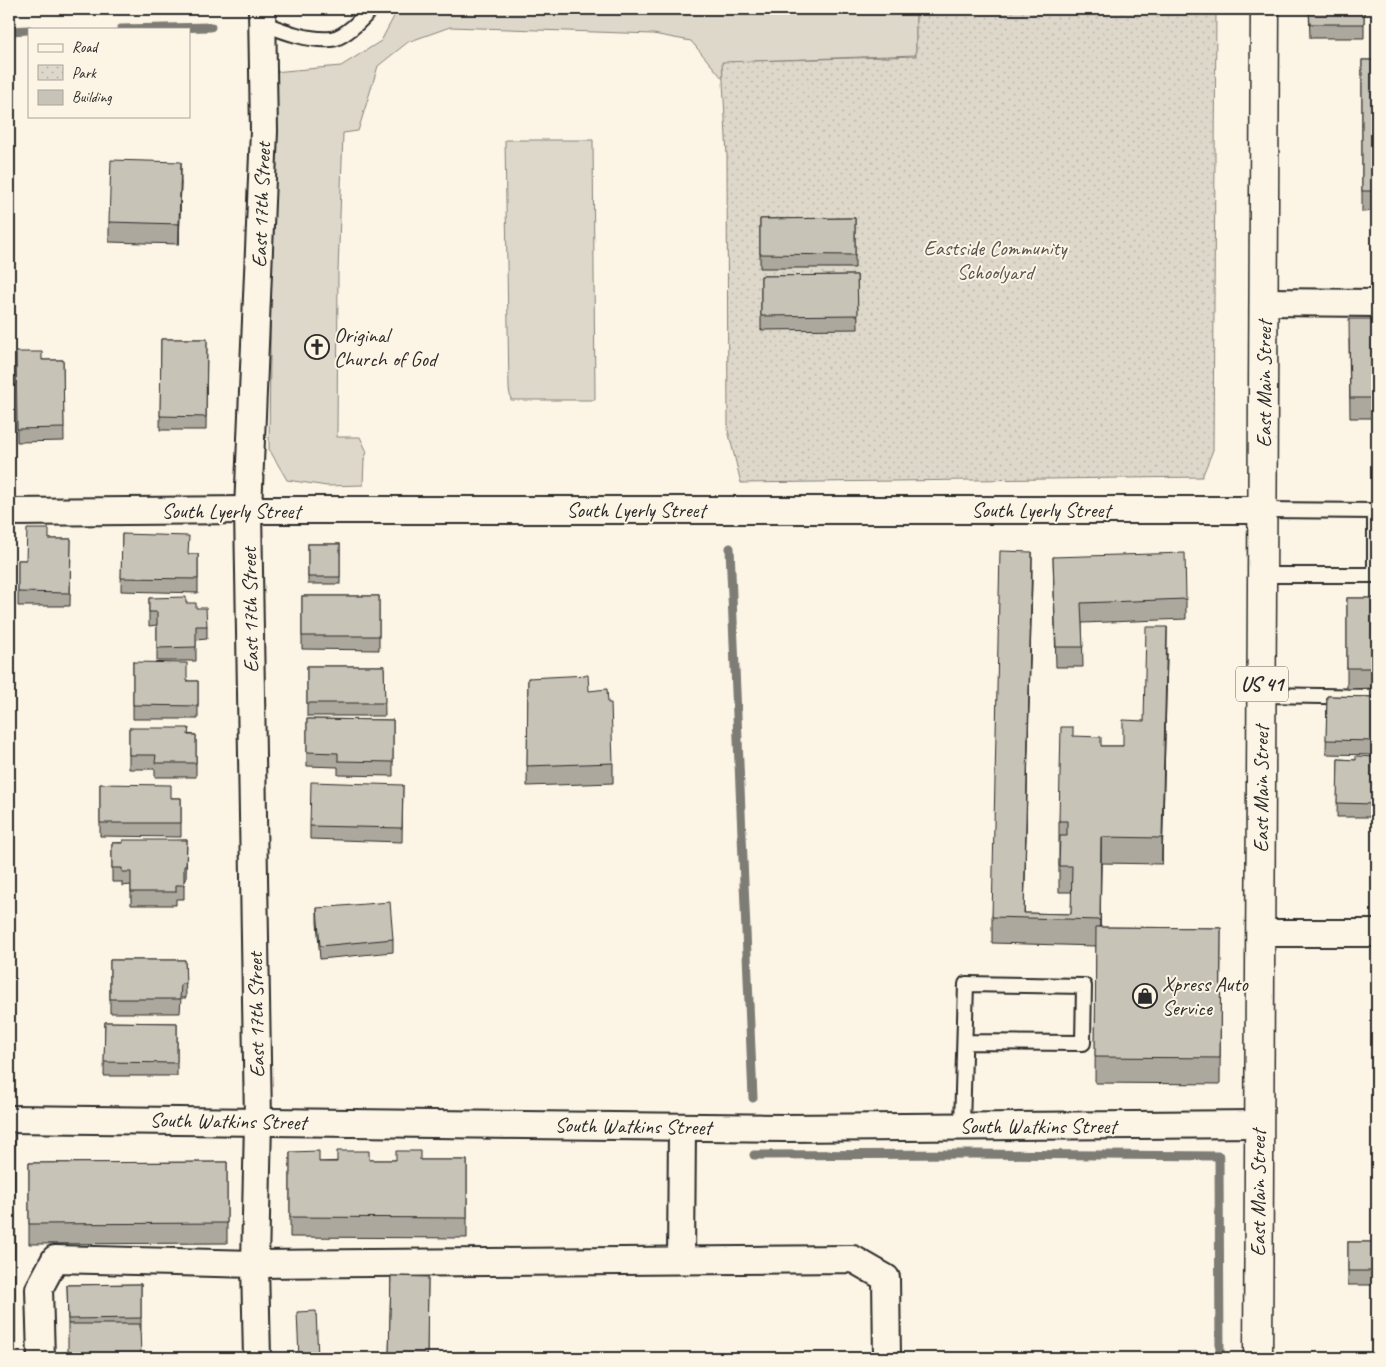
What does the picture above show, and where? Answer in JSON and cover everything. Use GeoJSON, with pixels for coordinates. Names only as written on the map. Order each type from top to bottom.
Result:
{"type":"FeatureCollection","features":[{"type":"Feature","properties":{"kind":"main road","name":"East Main Street"},"geometry":{"type":"LineString","coordinates":[[1258,1358],[1258,1124],[1264,510],[1265,9]]}},
{"type":"Feature","properties":{"kind":"street","name":"East 17th Street"},"geometry":{"type":"LineString","coordinates":[[257,1358],[255,1264],[258,1121],[248,510],[264,130],[262,16]]}},
{"type":"Feature","properties":{"kind":"street"},"geometry":{"type":"LineString","coordinates":[[1264,302],[1377,302]]}},
{"type":"Feature","properties":{"kind":"street","name":"South Lyerly Street"},"geometry":{"type":"LineString","coordinates":[[9,512],[248,510],[1264,510]]}},
{"type":"Feature","properties":{"kind":"street"},"geometry":{"type":"LineString","coordinates":[[1261,933],[1377,933]]}},
{"type":"Feature","properties":{"kind":"street","name":"South Watkins Street"},"geometry":{"type":"LineString","coordinates":[[9,1119],[682,1127],[1258,1124]]}},
{"type":"Feature","properties":{"kind":"street"},"geometry":{"type":"LineString","coordinates":[[681,1260],[682,1127]]}},
{"type":"Feature","properties":{"kind":"street"},"geometry":{"type":"LineString","coordinates":[[41,1358],[39,1289],[56,1259],[255,1264],[853,1259],[886,1278],[887,1358]]}},
{"type":"Feature","properties":{"kind":"lane"},"geometry":{"type":"LineString","coordinates":[[262,16],[295,36],[332,39],[358,24],[371,9]]}},
{"type":"Feature","properties":{"kind":"lane"},"geometry":{"type":"LineString","coordinates":[[1263,575],[1376,575],[1375,511],[1264,510]]}},
{"type":"Feature","properties":{"kind":"lane"},"geometry":{"type":"LineString","coordinates":[[1262,696],[1377,697]]}},
{"type":"Feature","properties":{"kind":"lane"},"geometry":{"type":"LineString","coordinates":[[962,1126],[966,984],[1084,986],[1083,1043],[965,1042]]}},
{"type":"Feature","properties":{"kind":"green space"},"geometry":{"type":"Polygon","coordinates":[[[398,9],[916,9],[916,55],[753,61],[723,79],[691,41],[653,34],[450,27],[408,42],[378,66],[358,131],[343,133],[338,272],[337,437],[360,437],[367,452],[364,460],[363,485],[327,486],[287,480],[269,449],[273,72],[341,66],[381,41],[398,9]]]}},
{"type":"Feature","properties":{"kind":"green space","name":"Eastside Community Schoolyard"},"geometry":{"type":"Polygon","coordinates":[[[916,9],[1216,9],[1213,450],[1202,477],[741,483],[728,430],[727,156],[722,62],[916,56],[916,9]]]}},
{"type":"Feature","properties":{"kind":"green space"},"geometry":{"type":"Polygon","coordinates":[[[505,140],[593,140],[595,400],[511,400],[509,389],[505,140]]]}},
{"type":"Feature","properties":{"kind":"building"},"geometry":{"type":"Polygon","coordinates":[[[1309,9],[1364,9],[1364,24],[1310,24],[1309,9]]]}},
{"type":"Feature","properties":{"kind":"building"},"geometry":{"type":"Polygon","coordinates":[[[1362,60],[1377,60],[1377,191],[1362,191],[1362,60]]]}},
{"type":"Feature","properties":{"kind":"building"},"geometry":{"type":"Polygon","coordinates":[[[111,160],[181,162],[179,224],[109,222],[111,160]]]}},
{"type":"Feature","properties":{"kind":"building"},"geometry":{"type":"Polygon","coordinates":[[[855,218],[855,255],[760,254],[760,219],[855,218]]]}},
{"type":"Feature","properties":{"kind":"building"},"geometry":{"type":"Polygon","coordinates":[[[857,275],[858,315],[761,316],[761,276],[857,275]]]}},
{"type":"Feature","properties":{"kind":"building"},"geometry":{"type":"Polygon","coordinates":[[[1349,319],[1377,319],[1377,398],[1350,398],[1349,319]]]}},
{"type":"Feature","properties":{"kind":"building"},"geometry":{"type":"Polygon","coordinates":[[[161,339],[207,339],[206,417],[160,416],[161,339]]]}},
{"type":"Feature","properties":{"kind":"building"},"geometry":{"type":"Polygon","coordinates":[[[16,352],[42,352],[42,360],[63,360],[64,428],[17,429],[16,352]]]}},
{"type":"Feature","properties":{"kind":"building"},"geometry":{"type":"Polygon","coordinates":[[[27,529],[49,529],[49,539],[71,539],[70,593],[18,592],[18,560],[26,560],[27,529]]]}},
{"type":"Feature","properties":{"kind":"building"},"geometry":{"type":"Polygon","coordinates":[[[122,534],[189,536],[188,554],[198,554],[198,579],[121,578],[122,534]]]}},
{"type":"Feature","properties":{"kind":"building"},"geometry":{"type":"Polygon","coordinates":[[[308,544],[340,544],[340,577],[308,577],[308,544]]]}},
{"type":"Feature","properties":{"kind":"building"},"geometry":{"type":"Polygon","coordinates":[[[1000,551],[1032,552],[1024,913],[1071,914],[1072,866],[1059,866],[1060,836],[1067,836],[1067,821],[1059,821],[1061,727],[1073,727],[1073,736],[1101,737],[1101,746],[1123,746],[1123,720],[1144,721],[1146,627],[1167,627],[1162,838],[1101,837],[1100,920],[992,917],[1000,551]]]}},
{"type":"Feature","properties":{"kind":"building"},"geometry":{"type":"Polygon","coordinates":[[[1185,553],[1186,599],[1081,603],[1083,647],[1056,647],[1053,557],[1185,553]]]}},
{"type":"Feature","properties":{"kind":"building"},"geometry":{"type":"Polygon","coordinates":[[[302,596],[379,596],[379,636],[302,636],[302,596]]]}},
{"type":"Feature","properties":{"kind":"building"},"geometry":{"type":"Polygon","coordinates":[[[186,597],[186,603],[196,603],[196,608],[206,608],[207,626],[196,626],[196,647],[157,648],[157,612],[149,612],[149,598],[186,597]]]}},
{"type":"Feature","properties":{"kind":"building"},"geometry":{"type":"Polygon","coordinates":[[[1347,598],[1377,598],[1377,668],[1347,668],[1347,598]]]}},
{"type":"Feature","properties":{"kind":"building"},"geometry":{"type":"Polygon","coordinates":[[[133,662],[187,663],[187,681],[198,681],[198,706],[133,705],[133,662]]]}},
{"type":"Feature","properties":{"kind":"building"},"geometry":{"type":"Polygon","coordinates":[[[307,666],[384,666],[385,703],[307,703],[307,666]]]}},
{"type":"Feature","properties":{"kind":"building"},"geometry":{"type":"Polygon","coordinates":[[[588,675],[589,691],[607,689],[608,703],[611,703],[613,763],[527,766],[528,678],[588,675]]]}},
{"type":"Feature","properties":{"kind":"building"},"geometry":{"type":"Polygon","coordinates":[[[1327,696],[1377,697],[1377,741],[1326,740],[1327,696]]]}},
{"type":"Feature","properties":{"kind":"building"},"geometry":{"type":"Polygon","coordinates":[[[307,719],[393,720],[393,762],[338,761],[338,753],[307,752],[307,719]]]}},
{"type":"Feature","properties":{"kind":"building"},"geometry":{"type":"Polygon","coordinates":[[[129,728],[189,728],[188,735],[196,735],[196,763],[155,763],[156,755],[129,755],[129,728]]]}},
{"type":"Feature","properties":{"kind":"building"},"geometry":{"type":"Polygon","coordinates":[[[1356,756],[1377,757],[1377,801],[1374,801],[1374,804],[1337,803],[1338,759],[1356,760],[1356,756]]]}},
{"type":"Feature","properties":{"kind":"building"},"geometry":{"type":"Polygon","coordinates":[[[311,782],[403,785],[402,828],[310,826],[311,782]]]}},
{"type":"Feature","properties":{"kind":"building"},"geometry":{"type":"Polygon","coordinates":[[[100,784],[171,785],[171,798],[181,798],[181,823],[100,823],[100,784]]]}},
{"type":"Feature","properties":{"kind":"building"},"geometry":{"type":"Polygon","coordinates":[[[123,840],[187,840],[184,885],[176,885],[176,892],[131,892],[131,872],[122,872],[122,868],[112,868],[112,843],[123,843],[123,840]]]}},
{"type":"Feature","properties":{"kind":"building"},"geometry":{"type":"Polygon","coordinates":[[[390,902],[393,939],[320,946],[317,908],[390,902]]]}},
{"type":"Feature","properties":{"kind":"building"},"geometry":{"type":"Polygon","coordinates":[[[1096,927],[1221,928],[1220,1058],[1095,1057],[1096,927]]]}},
{"type":"Feature","properties":{"kind":"building"},"geometry":{"type":"Polygon","coordinates":[[[110,960],[185,960],[186,984],[181,984],[180,999],[110,999],[110,960]]]}},
{"type":"Feature","properties":{"kind":"building"},"geometry":{"type":"Polygon","coordinates":[[[105,1022],[177,1023],[177,1063],[104,1062],[105,1022]]]}},
{"type":"Feature","properties":{"kind":"building"},"geometry":{"type":"Polygon","coordinates":[[[9,1132],[15,1132],[15,1358],[9,1358],[9,1132]]]}},
{"type":"Feature","properties":{"kind":"building"},"geometry":{"type":"Polygon","coordinates":[[[319,1151],[319,1162],[337,1162],[337,1151],[369,1151],[369,1160],[396,1160],[396,1151],[420,1151],[420,1160],[467,1160],[467,1218],[290,1217],[290,1152],[319,1151]]]}},
{"type":"Feature","properties":{"kind":"building"},"geometry":{"type":"Polygon","coordinates":[[[227,1162],[227,1223],[29,1224],[29,1163],[227,1162]]]}},
{"type":"Feature","properties":{"kind":"building"},"geometry":{"type":"Polygon","coordinates":[[[1348,1242],[1377,1242],[1377,1271],[1348,1271],[1348,1242]]]}},
{"type":"Feature","properties":{"kind":"building"},"geometry":{"type":"Polygon","coordinates":[[[391,1276],[428,1277],[427,1356],[389,1355],[391,1276]]]}},
{"type":"Feature","properties":{"kind":"building"},"geometry":{"type":"Polygon","coordinates":[[[141,1284],[141,1318],[68,1319],[67,1285],[141,1284]]]}},
{"type":"Feature","properties":{"kind":"building"},"geometry":{"type":"Polygon","coordinates":[[[316,1311],[318,1358],[299,1358],[297,1312],[316,1311]]]}},
{"type":"Feature","properties":{"kind":"building"},"geometry":{"type":"Polygon","coordinates":[[[68,1324],[140,1324],[141,1358],[68,1358],[68,1324]]]}},
{"type":"Feature","properties":{"kind":"waterway"},"geometry":{"type":"LineString","coordinates":[[166,28],[211,27]]}},
{"type":"Feature","properties":{"kind":"waterway"},"geometry":{"type":"LineString","coordinates":[[9,31],[28,30]]}},
{"type":"Feature","properties":{"kind":"waterway"},"geometry":{"type":"LineString","coordinates":[[730,548],[753,1098]]}},
{"type":"Feature","properties":{"kind":"waterway"},"geometry":{"type":"LineString","coordinates":[[754,1155],[1219,1156],[1220,1358]]}},
{"type":"Feature","properties":{"kind":"place","name":"Original Church of God"},"geometry":{"type":"Point","coordinates":[317,347]}},
{"type":"Feature","properties":{"kind":"place","name":"Xpress Auto Service"},"geometry":{"type":"Point","coordinates":[1145,996]}}]}
